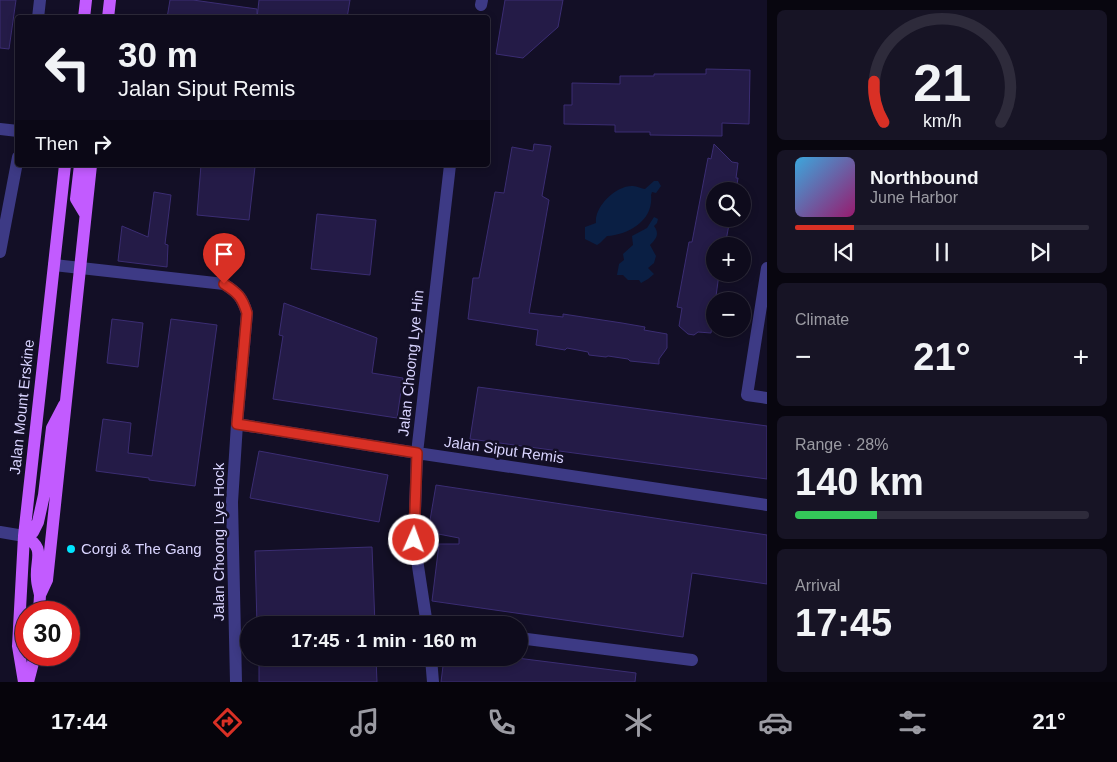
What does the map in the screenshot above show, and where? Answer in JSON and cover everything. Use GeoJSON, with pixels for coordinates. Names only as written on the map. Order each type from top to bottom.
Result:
{"type":"FeatureCollection","features":[{"type":"Feature","properties":{"kind":"main road"},"geometry":{"type":"LineString","coordinates":[[84,15],[86,0]]}},
{"type":"Feature","properties":{"kind":"main road"},"geometry":{"type":"LineString","coordinates":[[108,15],[110,0]]}},
{"type":"Feature","properties":{"kind":"main road","name":"Jalan Mount Erskine"},"geometry":{"type":"LineString","coordinates":[[24,682],[18,646],[24,536],[65,167]]}},
{"type":"Feature","properties":{"kind":"main road"},"geometry":{"type":"LineString","coordinates":[[80,167],[76,200],[85,214]]}},
{"type":"Feature","properties":{"kind":"main road"},"geometry":{"type":"LineString","coordinates":[[40,595],[47,580],[91,167]]}},
{"type":"Feature","properties":{"kind":"main road"},"geometry":{"type":"LineString","coordinates":[[24,536],[33,532],[38,522],[44,495],[52,428],[67,398]]}},
{"type":"Feature","properties":{"kind":"main road"},"geometry":{"type":"LineString","coordinates":[[24,536],[34,541],[39,551],[36,578],[40,601]]}},
{"type":"Feature","properties":{"kind":"main road"},"geometry":{"type":"LineString","coordinates":[[28,682],[32,666]]}},
{"type":"Feature","properties":{"kind":"street"},"geometry":{"type":"LineString","coordinates":[[38,15],[40,0]]}},
{"type":"Feature","properties":{"kind":"street"},"geometry":{"type":"LineString","coordinates":[[0,129],[15,131]]}},
{"type":"Feature","properties":{"kind":"street"},"geometry":{"type":"LineString","coordinates":[[0,252],[16,167]]}},
{"type":"Feature","properties":{"kind":"street","name":"Jalan Choong Lye Hin"},"geometry":{"type":"LineString","coordinates":[[426,616],[414,540],[417,453],[450,167]]}},
{"type":"Feature","properties":{"kind":"street","name":"Jalan Choong Lye Hock"},"geometry":{"type":"LineString","coordinates":[[54,265],[224,284],[236,292],[243,301],[247,313],[243,342],[232,502],[236,682]]}},
{"type":"Feature","properties":{"kind":"street"},"geometry":{"type":"LineString","coordinates":[[767,268],[747,395],[767,398]]}},
{"type":"Feature","properties":{"kind":"street","name":"Jalan Siput Remis"},"geometry":{"type":"LineString","coordinates":[[237,424],[767,505]]}},
{"type":"Feature","properties":{"kind":"street"},"geometry":{"type":"LineString","coordinates":[[0,532],[24,536]]}},
{"type":"Feature","properties":{"kind":"street"},"geometry":{"type":"LineString","coordinates":[[528,639],[692,660]]}},
{"type":"Feature","properties":{"kind":"street"},"geometry":{"type":"LineString","coordinates":[[432,666],[434,682]]}},
{"type":"Feature","properties":{"kind":"water"},"geometry":{"type":"Polygon","coordinates":[[[654,181],[658,181],[661,186],[656,193],[652,192],[651,204],[644,219],[624,233],[607,236],[597,245],[585,239],[585,227],[596,223],[599,210],[607,198],[626,187],[635,186],[645,189],[654,181]]]}},
{"type":"Feature","properties":{"kind":"water"},"geometry":{"type":"Polygon","coordinates":[[[654,217],[658,219],[654,226],[657,234],[650,245],[656,256],[654,263],[648,268],[654,274],[641,283],[639,280],[628,280],[623,275],[617,275],[619,264],[624,260],[623,254],[633,245],[632,236],[647,228],[654,217]]]}},
{"type":"Feature","properties":{"kind":"building"},"geometry":{"type":"Polygon","coordinates":[[[0,0],[16,0],[9,49],[0,48],[0,0]]]}},
{"type":"Feature","properties":{"kind":"building"},"geometry":{"type":"Polygon","coordinates":[[[170,0],[193,0],[257,9],[257,15],[168,15],[170,0]]]}},
{"type":"Feature","properties":{"kind":"building"},"geometry":{"type":"Polygon","coordinates":[[[259,0],[350,0],[348,15],[257,15],[259,0]]]}},
{"type":"Feature","properties":{"kind":"building"},"geometry":{"type":"Polygon","coordinates":[[[505,0],[563,0],[558,27],[523,58],[496,54],[505,0]]]}},
{"type":"Feature","properties":{"kind":"building"},"geometry":{"type":"Polygon","coordinates":[[[706,69],[750,70],[749,124],[722,123],[722,136],[650,135],[650,132],[615,132],[615,125],[564,124],[564,105],[572,105],[572,83],[620,84],[620,76],[706,74],[706,69]]]}},
{"type":"Feature","properties":{"kind":"building"},"geometry":{"type":"Polygon","coordinates":[[[534,144],[551,146],[542,196],[549,200],[529,313],[563,317],[563,314],[645,327],[644,330],[667,334],[667,348],[659,359],[659,364],[589,355],[588,352],[567,348],[565,350],[536,345],[538,330],[468,319],[473,278],[479,278],[495,192],[504,193],[512,147],[533,151],[534,144]]]}},
{"type":"Feature","properties":{"kind":"building"},"geometry":{"type":"Polygon","coordinates":[[[714,144],[732,162],[738,163],[736,178],[738,178],[737,182],[706,182],[706,227],[729,227],[727,237],[706,237],[706,282],[718,282],[717,292],[706,292],[706,333],[698,332],[694,335],[688,334],[679,326],[682,308],[677,307],[708,158],[711,159],[714,144]]]}},
{"type":"Feature","properties":{"kind":"building"},"geometry":{"type":"Polygon","coordinates":[[[201,167],[255,167],[249,220],[197,215],[201,167]]]}},
{"type":"Feature","properties":{"kind":"building"},"geometry":{"type":"Polygon","coordinates":[[[154,192],[171,195],[165,244],[168,245],[167,267],[118,261],[122,226],[148,237],[154,192]]]}},
{"type":"Feature","properties":{"kind":"building"},"geometry":{"type":"Polygon","coordinates":[[[317,214],[376,220],[370,275],[311,269],[317,214]]]}},
{"type":"Feature","properties":{"kind":"building"},"geometry":{"type":"Polygon","coordinates":[[[284,303],[377,338],[372,373],[403,378],[397,418],[273,399],[283,336],[279,335],[284,303]]]}},
{"type":"Feature","properties":{"kind":"building"},"geometry":{"type":"Polygon","coordinates":[[[112,319],[143,323],[138,367],[107,363],[112,319]]]}},
{"type":"Feature","properties":{"kind":"building"},"geometry":{"type":"Polygon","coordinates":[[[171,319],[217,325],[195,486],[96,471],[103,419],[131,423],[128,453],[152,456],[171,319]]]}},
{"type":"Feature","properties":{"kind":"building"},"geometry":{"type":"Polygon","coordinates":[[[478,387],[767,426],[767,479],[470,439],[478,387]]]}},
{"type":"Feature","properties":{"kind":"building"},"geometry":{"type":"Polygon","coordinates":[[[259,451],[388,475],[379,522],[250,498],[259,451]]]}},
{"type":"Feature","properties":{"kind":"building"},"geometry":{"type":"Polygon","coordinates":[[[436,485],[767,535],[767,584],[692,573],[683,637],[432,601],[439,544],[459,544],[459,538],[428,532],[436,485]]]}},
{"type":"Feature","properties":{"kind":"building"},"geometry":{"type":"Polygon","coordinates":[[[372,547],[375,616],[257,616],[255,551],[372,547]]]}},
{"type":"Feature","properties":{"kind":"building"},"geometry":{"type":"Polygon","coordinates":[[[528,659],[636,673],[635,682],[441,682],[443,666],[528,666],[528,659]]]}},
{"type":"Feature","properties":{"kind":"building"},"geometry":{"type":"Polygon","coordinates":[[[259,666],[376,666],[377,682],[259,682],[259,666]]]}},
{"type":"Feature","properties":{"kind":"place","name":"Corgi & The Gang"},"geometry":{"type":"Point","coordinates":[71,549]}},
{"type":"Feature","properties":{"kind":"route"},"geometry":{"type":"LineString","coordinates":[[224,284],[236,292],[243,301],[247,313],[237,424],[417,453],[414,540]]}}]}
